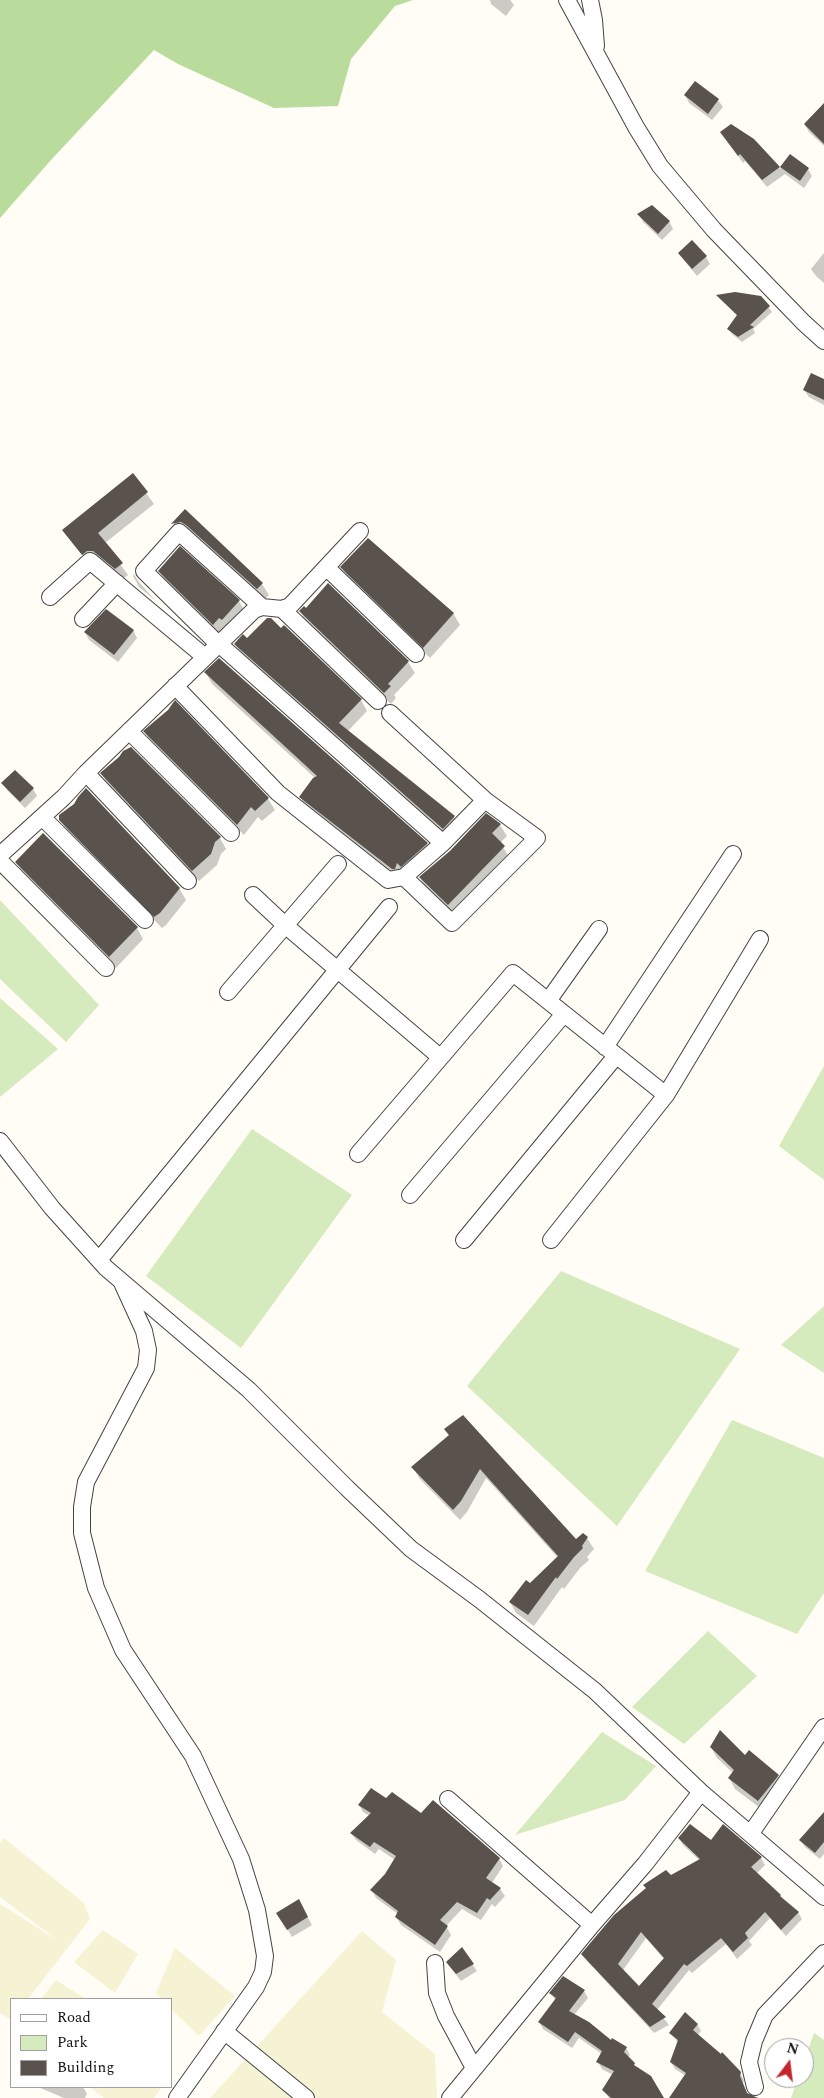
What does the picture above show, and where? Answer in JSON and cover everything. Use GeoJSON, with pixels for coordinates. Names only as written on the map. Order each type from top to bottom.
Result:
{"type":"FeatureCollection","features":[{"type":"Feature","properties":{"kind":"street"},"geometry":{"type":"LineString","coordinates":[[567,0],[636,127],[660,166],[714,230],[804,323],[824,341]]}},
{"type":"Feature","properties":{"kind":"street"},"geometry":{"type":"LineString","coordinates":[[590,0],[594,20],[596,51]]}},
{"type":"Feature","properties":{"kind":"street"},"geometry":{"type":"LineString","coordinates":[[0,854],[42,817],[129,732],[205,657],[216,641],[254,610],[262,607],[282,609],[290,606],[360,531]]}},
{"type":"Feature","properties":{"kind":"street"},"geometry":{"type":"LineString","coordinates":[[262,607],[178,532],[144,571],[216,641],[443,843]]}},
{"type":"Feature","properties":{"kind":"street"},"geometry":{"type":"LineString","coordinates":[[50,597],[90,561],[205,657]]}},
{"type":"Feature","properties":{"kind":"street"},"geometry":{"type":"LineString","coordinates":[[327,568],[416,654]]}},
{"type":"Feature","properties":{"kind":"street"},"geometry":{"type":"LineString","coordinates":[[84,619],[117,583]]}},
{"type":"Feature","properties":{"kind":"street"},"geometry":{"type":"LineString","coordinates":[[282,609],[378,701]]}},
{"type":"Feature","properties":{"kind":"street"},"geometry":{"type":"LineString","coordinates":[[175,686],[278,793],[388,880],[404,877],[443,843],[485,800]]}},
{"type":"Feature","properties":{"kind":"street"},"geometry":{"type":"LineString","coordinates":[[390,713],[485,800],[537,838],[452,923],[404,877]]}},
{"type":"Feature","properties":{"kind":"street"},"geometry":{"type":"LineString","coordinates":[[129,732],[231,833]]}},
{"type":"Feature","properties":{"kind":"street"},"geometry":{"type":"LineString","coordinates":[[86,773],[188,882]]}},
{"type":"Feature","properties":{"kind":"street"},"geometry":{"type":"LineString","coordinates":[[42,817],[145,920]]}},
{"type":"Feature","properties":{"kind":"street"},"geometry":{"type":"LineString","coordinates":[[464,1240],[611,1051],[733,854]]}},
{"type":"Feature","properties":{"kind":"street"},"geometry":{"type":"LineString","coordinates":[[0,861],[106,968]]}},
{"type":"Feature","properties":{"kind":"street"},"geometry":{"type":"LineString","coordinates":[[228,992],[338,864]]}},
{"type":"Feature","properties":{"kind":"street"},"geometry":{"type":"LineString","coordinates":[[253,894],[286,926],[440,1057]]}},
{"type":"Feature","properties":{"kind":"street"},"geometry":{"type":"LineString","coordinates":[[98,1260],[389,907]]}},
{"type":"Feature","properties":{"kind":"street"},"geometry":{"type":"LineString","coordinates":[[548,1001],[599,929]]}},
{"type":"Feature","properties":{"kind":"street"},"geometry":{"type":"LineString","coordinates":[[551,1240],[666,1096],[760,939]]}},
{"type":"Feature","properties":{"kind":"street"},"geometry":{"type":"LineString","coordinates":[[358,1154],[513,973],[666,1096]]}},
{"type":"Feature","properties":{"kind":"street"},"geometry":{"type":"LineString","coordinates":[[410,1195],[564,1014]]}},
{"type":"Feature","properties":{"kind":"street"},"geometry":{"type":"LineString","coordinates":[[0,1141],[52,1208],[98,1260],[248,1390],[412,1549],[479,1599],[595,1691],[701,1792],[824,1897]]}},
{"type":"Feature","properties":{"kind":"street"},"geometry":{"type":"LineString","coordinates":[[121,1281],[144,1331],[148,1350],[146,1368],[86,1482],[82,1507],[82,1532],[96,1588],[123,1650],[193,1756],[241,1859],[257,1910],[265,1956],[263,1972],[256,1986],[176,2098]]}},
{"type":"Feature","properties":{"kind":"street"},"geometry":{"type":"LineString","coordinates":[[751,1833],[824,1727]]}},
{"type":"Feature","properties":{"kind":"street"},"geometry":{"type":"LineString","coordinates":[[450,2098],[592,1925],[646,1864],[701,1792]]}},
{"type":"Feature","properties":{"kind":"street"},"geometry":{"type":"LineString","coordinates":[[448,1799],[592,1925]]}},
{"type":"Feature","properties":{"kind":"street"},"geometry":{"type":"LineString","coordinates":[[755,2087],[749,2062],[754,2041],[765,2015],[824,1953]]}},
{"type":"Feature","properties":{"kind":"street"},"geometry":{"type":"LineString","coordinates":[[435,1964],[437,1993],[446,2016],[474,2068]]}},
{"type":"Feature","properties":{"kind":"street"},"geometry":{"type":"LineString","coordinates":[[224,2031],[306,2098]]}},
{"type":"Feature","properties":{"kind":"shaded area"},"geometry":{"type":"Polygon","coordinates":[[[4,1838],[84,1903],[90,1919],[29,1998],[10,1998],[10,2019],[0,2013],[0,1904],[60,1942],[0,1897],[0,1843],[4,1838]]]}},
{"type":"Feature","properties":{"kind":"shaded area"},"geometry":{"type":"Polygon","coordinates":[[[103,1930],[138,1954],[115,1993],[74,1962],[103,1930]]]}},
{"type":"Feature","properties":{"kind":"shaded area"},"geometry":{"type":"Polygon","coordinates":[[[362,1931],[396,1960],[382,2012],[435,2054],[437,2098],[210,2098],[362,1931]]]}},
{"type":"Feature","properties":{"kind":"shaded area"},"geometry":{"type":"Polygon","coordinates":[[[175,1948],[235,1996],[199,2036],[172,2010],[172,1998],[161,1998],[156,1993],[175,1948]]]}},
{"type":"Feature","properties":{"kind":"shaded area"},"geometry":{"type":"Polygon","coordinates":[[[56,1980],[84,1998],[42,1998],[56,1980]]]}},
{"type":"Feature","properties":{"kind":"shaded area"},"geometry":{"type":"Polygon","coordinates":[[[90,2088],[161,2088],[154,2098],[104,2098],[90,2088]]]}},
{"type":"Feature","properties":{"kind":"green space"},"geometry":{"type":"Polygon","coordinates":[[[0,0],[413,0],[395,6],[351,59],[338,106],[274,108],[178,64],[154,50],[51,160],[0,218],[0,0]]]}},
{"type":"Feature","properties":{"kind":"green space"},"geometry":{"type":"Polygon","coordinates":[[[0,900],[99,1005],[66,1042],[0,979],[0,900]]]}},
{"type":"Feature","properties":{"kind":"green space"},"geometry":{"type":"Polygon","coordinates":[[[0,998],[58,1049],[0,1097],[0,998]]]}},
{"type":"Feature","properties":{"kind":"green space"},"geometry":{"type":"Polygon","coordinates":[[[824,1066],[824,1180],[779,1146],[824,1066]]]}},
{"type":"Feature","properties":{"kind":"green space"},"geometry":{"type":"Polygon","coordinates":[[[252,1129],[352,1195],[241,1348],[146,1276],[252,1129]]]}},
{"type":"Feature","properties":{"kind":"green space"},"geometry":{"type":"Polygon","coordinates":[[[561,1271],[740,1349],[617,1526],[467,1386],[561,1271]]]}},
{"type":"Feature","properties":{"kind":"green space"},"geometry":{"type":"Polygon","coordinates":[[[824,1306],[824,1373],[781,1345],[824,1306]]]}},
{"type":"Feature","properties":{"kind":"green space"},"geometry":{"type":"Polygon","coordinates":[[[732,1420],[824,1458],[824,1593],[797,1634],[645,1571],[732,1420]]]}},
{"type":"Feature","properties":{"kind":"green space"},"geometry":{"type":"Polygon","coordinates":[[[708,1631],[757,1676],[684,1744],[632,1707],[708,1631]]]}},
{"type":"Feature","properties":{"kind":"green space"},"geometry":{"type":"Polygon","coordinates":[[[602,1732],[656,1766],[625,1800],[515,1835],[602,1732]]]}},
{"type":"Feature","properties":{"kind":"green space"},"geometry":{"type":"Polygon","coordinates":[[[814,2033],[824,2040],[824,2098],[791,2098],[794,2088],[814,2088],[814,2038],[812,2038],[814,2033]]]}},
{"type":"Feature","properties":{"kind":"building"},"geometry":{"type":"Polygon","coordinates":[[[695,81],[719,99],[708,114],[684,95],[695,81]]]}},
{"type":"Feature","properties":{"kind":"building"},"geometry":{"type":"Polygon","coordinates":[[[824,103],[824,144],[804,124],[824,103]]]}},
{"type":"Feature","properties":{"kind":"building"},"geometry":{"type":"Polygon","coordinates":[[[731,124],[754,139],[780,167],[762,180],[740,154],[738,156],[720,132],[731,124]]]}},
{"type":"Feature","properties":{"kind":"building"},"geometry":{"type":"Polygon","coordinates":[[[790,154],[809,168],[800,181],[780,167],[790,154]]]}},
{"type":"Feature","properties":{"kind":"building"},"geometry":{"type":"Polygon","coordinates":[[[652,205],[670,221],[658,234],[637,214],[652,205]]]}},
{"type":"Feature","properties":{"kind":"building"},"geometry":{"type":"Polygon","coordinates":[[[692,240],[707,256],[692,269],[678,253],[692,240]]]}},
{"type":"Feature","properties":{"kind":"building"},"geometry":{"type":"Polygon","coordinates":[[[735,292],[761,296],[770,306],[750,325],[754,327],[738,337],[727,329],[737,315],[716,295],[735,292]]]}},
{"type":"Feature","properties":{"kind":"building"},"geometry":{"type":"Polygon","coordinates":[[[811,373],[824,379],[824,400],[803,390],[811,373]]]}},
{"type":"Feature","properties":{"kind":"building"},"geometry":{"type":"Polygon","coordinates":[[[133,473],[148,492],[98,533],[123,563],[115,569],[93,551],[87,551],[82,555],[62,530],[133,473]]]}},
{"type":"Feature","properties":{"kind":"building"},"geometry":{"type":"Polygon","coordinates":[[[185,509],[263,583],[257,589],[186,525],[181,522],[171,524],[185,509]]]}},
{"type":"Feature","properties":{"kind":"building"},"geometry":{"type":"Polygon","coordinates":[[[368,538],[454,613],[423,648],[340,567],[368,538]]]}},
{"type":"Feature","properties":{"kind":"building"},"geometry":{"type":"Polygon","coordinates":[[[180,546],[240,600],[222,620],[219,618],[213,625],[158,571],[180,546]]]}},
{"type":"Feature","properties":{"kind":"building"},"geometry":{"type":"Polygon","coordinates":[[[328,583],[409,661],[388,684],[391,686],[384,693],[299,611],[304,606],[306,608],[328,583]]]}},
{"type":"Feature","properties":{"kind":"building"},"geometry":{"type":"Polygon","coordinates":[[[106,609],[134,630],[114,655],[84,632],[106,609]]]}},
{"type":"Feature","properties":{"kind":"building"},"geometry":{"type":"Polygon","coordinates":[[[267,618],[271,618],[281,628],[284,625],[362,699],[339,723],[455,816],[443,829],[234,644],[243,634],[247,638],[267,618]]]}},
{"type":"Feature","properties":{"kind":"building"},"geometry":{"type":"Polygon","coordinates":[[[219,658],[428,843],[401,867],[397,863],[395,869],[392,869],[299,797],[313,778],[317,776],[204,672],[219,658]]]}},
{"type":"Feature","properties":{"kind":"building"},"geometry":{"type":"Polygon","coordinates":[[[175,700],[269,798],[255,811],[251,807],[237,825],[143,731],[168,710],[175,700]]]}},
{"type":"Feature","properties":{"kind":"building"},"geometry":{"type":"Polygon","coordinates":[[[131,747],[221,837],[215,842],[211,854],[192,871],[100,773],[119,757],[123,751],[131,747]]]}},
{"type":"Feature","properties":{"kind":"building"},"geometry":{"type":"Polygon","coordinates":[[[15,770],[34,788],[20,802],[1,783],[15,770]]]}},
{"type":"Feature","properties":{"kind":"building"},"geometry":{"type":"Polygon","coordinates":[[[86,788],[180,888],[160,913],[154,917],[59,820],[59,815],[74,804],[86,788]]]}},
{"type":"Feature","properties":{"kind":"building"},"geometry":{"type":"Polygon","coordinates":[[[486,813],[501,824],[492,833],[505,846],[448,905],[419,877],[450,851],[486,813]]]}},
{"type":"Feature","properties":{"kind":"building"},"geometry":{"type":"Polygon","coordinates":[[[43,833],[138,927],[109,957],[15,862],[43,833]]]}},
{"type":"Feature","properties":{"kind":"building"},"geometry":{"type":"Polygon","coordinates":[[[463,1415],[576,1539],[583,1533],[588,1537],[582,1546],[583,1548],[557,1579],[556,1577],[528,1615],[509,1602],[526,1580],[530,1583],[558,1556],[480,1469],[461,1501],[453,1510],[411,1467],[449,1435],[444,1429],[463,1415]]]}},
{"type":"Feature","properties":{"kind":"building"},"geometry":{"type":"Polygon","coordinates":[[[720,1730],[745,1755],[749,1750],[779,1775],[758,1801],[728,1778],[734,1770],[710,1747],[720,1730]]]}},
{"type":"Feature","properties":{"kind":"building"},"geometry":{"type":"Polygon","coordinates":[[[371,1788],[386,1798],[392,1792],[421,1813],[433,1800],[500,1858],[486,1878],[501,1888],[490,1900],[487,1898],[477,1913],[457,1902],[440,1920],[448,1926],[435,1945],[395,1917],[398,1911],[370,1890],[385,1874],[396,1856],[374,1842],[370,1847],[350,1833],[371,1813],[358,1805],[371,1788]]]}},
{"type":"Feature","properties":{"kind":"building"},"geometry":{"type":"Polygon","coordinates":[[[824,1812],[824,1842],[815,1853],[799,1840],[824,1812]]]}},
{"type":"Feature","properties":{"kind":"building"},"geometry":{"type":"Polygon","coordinates":[[[690,1824],[711,1840],[723,1824],[762,1857],[751,1867],[799,1912],[781,1930],[765,1912],[745,1933],[748,1938],[733,1952],[721,1938],[687,1966],[684,1964],[652,2004],[666,2017],[650,2027],[581,1954],[614,1915],[646,1888],[643,1885],[666,1870],[671,1875],[700,1859],[678,1838],[690,1824]],[[641,1932],[618,1964],[639,1986],[664,1958],[641,1932]]]}},
{"type":"Feature","properties":{"kind":"building"},"geometry":{"type":"Polygon","coordinates":[[[299,1899],[308,1917],[287,1930],[276,1913],[299,1899]]]}},
{"type":"Feature","properties":{"kind":"building"},"geometry":{"type":"Polygon","coordinates":[[[462,1947],[474,1964],[456,1974],[446,1962],[462,1947]]]}},
{"type":"Feature","properties":{"kind":"building"},"geometry":{"type":"Polygon","coordinates":[[[563,1976],[585,1990],[569,2011],[589,2022],[611,2040],[612,2038],[627,2047],[624,2052],[635,2063],[634,2065],[651,2076],[664,2098],[611,2098],[602,2090],[614,2071],[596,2062],[602,2051],[575,2032],[568,2042],[538,2022],[556,1998],[549,1993],[563,1976]]]}},
{"type":"Feature","properties":{"kind":"building"},"geometry":{"type":"Polygon","coordinates":[[[685,2012],[698,2024],[693,2030],[721,2054],[722,2052],[741,2072],[740,2076],[747,2093],[758,2098],[669,2098],[686,2073],[670,2062],[678,2040],[669,2033],[685,2012]]]}}]}
